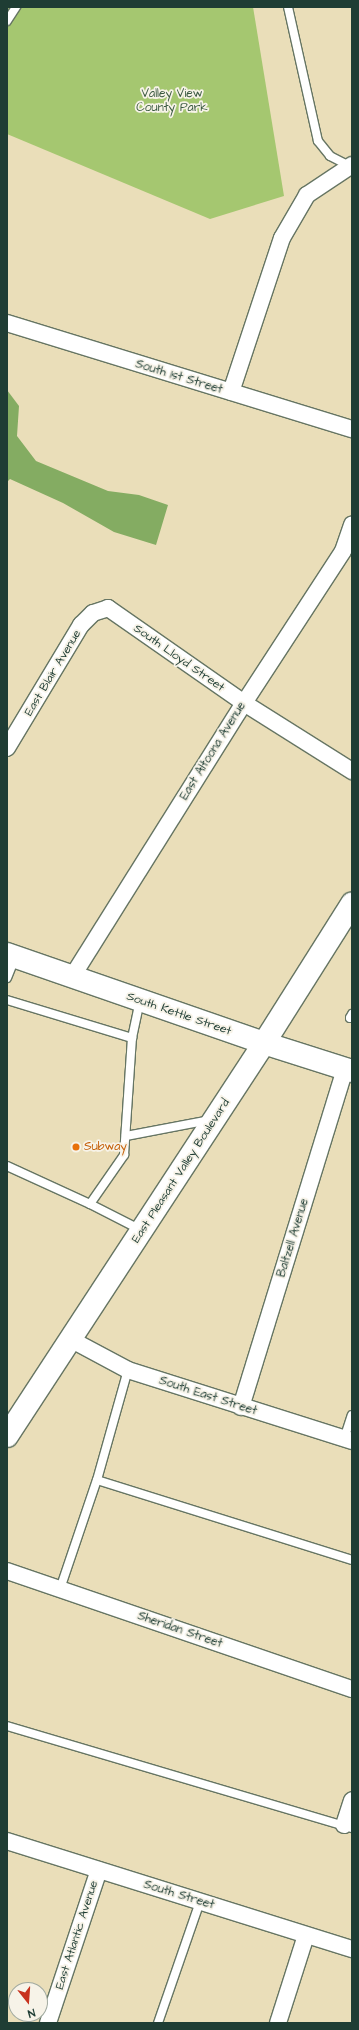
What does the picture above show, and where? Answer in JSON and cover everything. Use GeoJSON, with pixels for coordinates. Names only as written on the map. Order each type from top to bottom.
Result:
{"type":"FeatureCollection","features":[{"type":"Feature","properties":{"kind":"main road","name":"East Pleasant Valley Boulevard"},"geometry":{"type":"LineString","coordinates":[[7,1436],[214,1119],[349,916]]}},
{"type":"Feature","properties":{"kind":"main road","name":"South Kettle Street"},"geometry":{"type":"LineString","coordinates":[[11,956],[264,1043],[349,1070]]}},
{"type":"Feature","properties":{"kind":"street"},"geometry":{"type":"LineString","coordinates":[[231,392],[282,238],[306,195],[351,166]]}},
{"type":"Feature","properties":{"kind":"street","name":"South 1st Street"},"geometry":{"type":"LineString","coordinates":[[7,324],[352,429]]}},
{"type":"Feature","properties":{"kind":"street","name":"East Altoona Avenue"},"geometry":{"type":"LineString","coordinates":[[72,977],[244,703],[343,551],[352,525]]}},
{"type":"Feature","properties":{"kind":"street","name":"South Lloyd Street"},"geometry":{"type":"LineString","coordinates":[[108,608],[244,703],[352,772]]}},
{"type":"Feature","properties":{"kind":"street","name":"East Blair Avenue"},"geometry":{"type":"LineString","coordinates":[[7,748],[82,625],[93,613],[108,608]]}},
{"type":"Feature","properties":{"kind":"street","name":"Baltzell Avenue"},"geometry":{"type":"LineString","coordinates":[[241,1407],[349,1070]]}},
{"type":"Feature","properties":{"kind":"street","name":"South East Street"},"geometry":{"type":"LineString","coordinates":[[70,1339],[128,1370],[348,1440]]}},
{"type":"Feature","properties":{"kind":"street","name":"Sheridan Street"},"geometry":{"type":"LineString","coordinates":[[7,1571],[352,1689]]}},
{"type":"Feature","properties":{"kind":"street"},"geometry":{"type":"LineString","coordinates":[[348,1827],[352,1800]]}},
{"type":"Feature","properties":{"kind":"street","name":"South Street"},"geometry":{"type":"LineString","coordinates":[[7,1841],[352,1949]]}},
{"type":"Feature","properties":{"kind":"street","name":"East Atlantic Avenue"},"geometry":{"type":"LineString","coordinates":[[48,2023],[99,1870]]}},
{"type":"Feature","properties":{"kind":"street"},"geometry":{"type":"LineString","coordinates":[[278,2023],[306,1935]]}},
{"type":"Feature","properties":{"kind":"lane"},"geometry":{"type":"LineString","coordinates":[[7,21],[16,7]]}},
{"type":"Feature","properties":{"kind":"lane"},"geometry":{"type":"LineString","coordinates":[[288,7],[318,141],[330,156],[351,166]]}},
{"type":"Feature","properties":{"kind":"lane"},"geometry":{"type":"LineString","coordinates":[[7,978],[11,956]]}},
{"type":"Feature","properties":{"kind":"lane"},"geometry":{"type":"LineString","coordinates":[[7,1000],[132,1038]]}},
{"type":"Feature","properties":{"kind":"lane"},"geometry":{"type":"LineString","coordinates":[[90,1204],[124,1155],[132,1038],[140,1000]]}},
{"type":"Feature","properties":{"kind":"lane"},"geometry":{"type":"LineString","coordinates":[[352,1014],[350,1018],[352,1018]]}},
{"type":"Feature","properties":{"kind":"lane"},"geometry":{"type":"LineString","coordinates":[[126,1136],[214,1119]]}},
{"type":"Feature","properties":{"kind":"lane"},"geometry":{"type":"LineString","coordinates":[[7,1166],[90,1204],[142,1230]]}},
{"type":"Feature","properties":{"kind":"lane"},"geometry":{"type":"LineString","coordinates":[[60,1589],[97,1480],[128,1370]]}},
{"type":"Feature","properties":{"kind":"lane"},"geometry":{"type":"LineString","coordinates":[[348,1440],[352,1415]]}},
{"type":"Feature","properties":{"kind":"lane"},"geometry":{"type":"LineString","coordinates":[[97,1480],[352,1560]]}},
{"type":"Feature","properties":{"kind":"lane"},"geometry":{"type":"LineString","coordinates":[[7,1726],[348,1827]]}},
{"type":"Feature","properties":{"kind":"lane"},"geometry":{"type":"LineString","coordinates":[[158,2023],[200,1902]]}},
{"type":"Feature","properties":{"kind":"green space","name":"Valley View County Park"},"geometry":{"type":"Polygon","coordinates":[[[7,7],[253,7],[284,196],[210,219],[7,134],[7,7]]]}},
{"type":"Feature","properties":{"kind":"green space"},"geometry":{"type":"Polygon","coordinates":[[[7,390],[19,406],[17,436],[36,461],[108,491],[139,495],[168,505],[156,545],[114,532],[63,503],[10,479],[7,482],[7,390]]]}},
{"type":"Feature","properties":{"kind":"place","name":"Subway"},"geometry":{"type":"Point","coordinates":[76,1147]}}]}
